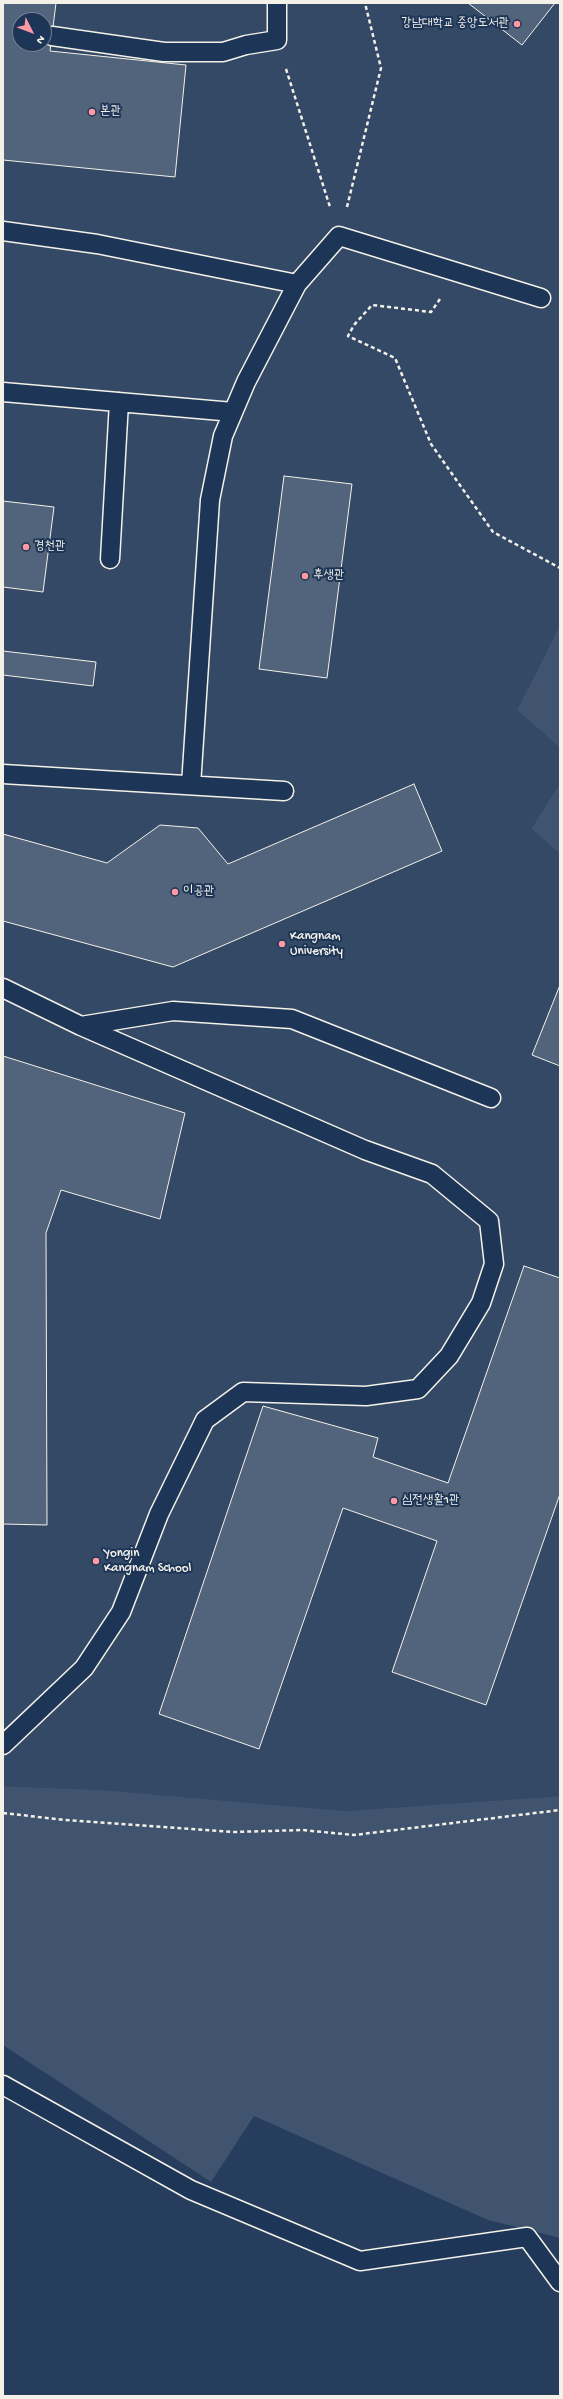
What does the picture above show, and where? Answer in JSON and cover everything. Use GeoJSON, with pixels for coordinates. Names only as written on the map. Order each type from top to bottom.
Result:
{"type":"FeatureCollection","features":[{"type":"Feature","properties":{"kind":"lane"},"geometry":{"type":"LineString","coordinates":[[52,36],[164,52],[223,52],[246,45],[277,40],[277,3]]}},
{"type":"Feature","properties":{"kind":"lane"},"geometry":{"type":"LineString","coordinates":[[3,231],[97,244],[297,284]]}},
{"type":"Feature","properties":{"kind":"lane"},"geometry":{"type":"LineString","coordinates":[[191,785],[210,500],[224,436],[233,412],[246,382],[297,284],[339,236],[457,274],[541,298]]}},
{"type":"Feature","properties":{"kind":"lane"},"geometry":{"type":"LineString","coordinates":[[3,392],[233,412]]}},
{"type":"Feature","properties":{"kind":"lane"},"geometry":{"type":"LineString","coordinates":[[110,559],[119,402]]}},
{"type":"Feature","properties":{"kind":"lane"},"geometry":{"type":"LineString","coordinates":[[3,774],[284,791]]}},
{"type":"Feature","properties":{"kind":"lane"},"geometry":{"type":"LineString","coordinates":[[3,988],[81,1026],[365,1150],[432,1174],[489,1221],[494,1264],[477,1310],[449,1356],[418,1389],[366,1396],[243,1392],[205,1420],[159,1514],[121,1612],[84,1668],[3,1745]]}},
{"type":"Feature","properties":{"kind":"lane"},"geometry":{"type":"LineString","coordinates":[[81,1026],[173,1011],[292,1019],[491,1098]]}},
{"type":"Feature","properties":{"kind":"lane"},"geometry":{"type":"LineString","coordinates":[[3,2085],[191,2190],[360,2261],[527,2237],[560,2282]]}},
{"type":"Feature","properties":{"kind":"path"},"geometry":{"type":"LineString","coordinates":[[339,236],[381,68],[364,3]]}},
{"type":"Feature","properties":{"kind":"path"},"geometry":{"type":"LineString","coordinates":[[277,40],[339,236]]}},
{"type":"Feature","properties":{"kind":"path"},"geometry":{"type":"LineString","coordinates":[[457,274],[431,312],[372,305],[354,325],[348,336],[395,358],[431,444],[493,532],[560,568]]}},
{"type":"Feature","properties":{"kind":"path"},"geometry":{"type":"LineString","coordinates":[[3,1813],[65,1820],[234,1832],[302,1830],[354,1835],[560,1810]]}},
{"type":"Feature","properties":{"kind":"shaded area","name":"Kangnam University"},"geometry":{"type":"Polygon","coordinates":[[[3,3],[560,3],[560,625],[517,710],[560,748],[560,783],[531,829],[560,854],[560,1796],[345,1811],[102,1790],[3,1786],[3,3]]]}},
{"type":"Feature","properties":{"kind":"shaded area"},"geometry":{"type":"Polygon","coordinates":[[[560,625],[560,748],[517,710],[560,625]]]}},
{"type":"Feature","properties":{"kind":"shaded area"},"geometry":{"type":"Polygon","coordinates":[[[560,783],[560,854],[531,829],[560,783]]]}},
{"type":"Feature","properties":{"kind":"shaded area"},"geometry":{"type":"Polygon","coordinates":[[[3,1786],[102,1790],[345,1811],[560,1796],[560,2238],[488,2220],[254,2116],[211,2182],[3,2045],[3,1786]]]}},
{"type":"Feature","properties":{"kind":"building","name":"본관"},"geometry":{"type":"Polygon","coordinates":[[[3,3],[56,3],[52,35],[52,12],[12,12],[12,52],[52,51],[186,65],[175,177],[3,160],[3,3]]]}},
{"type":"Feature","properties":{"kind":"building","name":"강남대학교 중앙도서관"},"geometry":{"type":"Polygon","coordinates":[[[468,3],[555,3],[522,45],[468,3]]]}},
{"type":"Feature","properties":{"kind":"building","name":"후생관"},"geometry":{"type":"Polygon","coordinates":[[[284,476],[352,484],[327,678],[259,669],[284,476]]]}},
{"type":"Feature","properties":{"kind":"building","name":"경천관"},"geometry":{"type":"Polygon","coordinates":[[[3,501],[54,507],[43,592],[3,587],[3,501]]]}},
{"type":"Feature","properties":{"kind":"building"},"geometry":{"type":"Polygon","coordinates":[[[3,651],[96,662],[93,686],[3,675],[3,651]]]}},
{"type":"Feature","properties":{"kind":"building","name":"이공관"},"geometry":{"type":"Polygon","coordinates":[[[414,784],[442,851],[173,967],[3,921],[3,834],[107,863],[160,825],[198,828],[228,864],[414,784]]]}},
{"type":"Feature","properties":{"kind":"building"},"geometry":{"type":"Polygon","coordinates":[[[560,985],[560,1066],[532,1055],[560,985]]]}},
{"type":"Feature","properties":{"kind":"building"},"geometry":{"type":"Polygon","coordinates":[[[3,1056],[185,1113],[160,1219],[61,1190],[46,1233],[47,1525],[3,1524],[3,1056]]]}},
{"type":"Feature","properties":{"kind":"building","name":"심전생활1관"},"geometry":{"type":"Polygon","coordinates":[[[524,1266],[560,1278],[560,1494],[486,1705],[392,1672],[437,1541],[343,1508],[259,1749],[159,1714],[263,1406],[378,1438],[373,1457],[448,1483],[524,1266]]]}},
{"type":"Feature","properties":{"kind":"place","name":"강남대학교 중앙도서관"},"geometry":{"type":"Point","coordinates":[517,24]}},
{"type":"Feature","properties":{"kind":"place","name":"본관"},"geometry":{"type":"Point","coordinates":[92,112]}},
{"type":"Feature","properties":{"kind":"place","name":"경천관"},"geometry":{"type":"Point","coordinates":[26,547]}},
{"type":"Feature","properties":{"kind":"place","name":"후생관"},"geometry":{"type":"Point","coordinates":[305,576]}},
{"type":"Feature","properties":{"kind":"place","name":"이공관"},"geometry":{"type":"Point","coordinates":[175,892]}},
{"type":"Feature","properties":{"kind":"place","name":"Kangnam University"},"geometry":{"type":"Point","coordinates":[282,944]}},
{"type":"Feature","properties":{"kind":"place","name":"심전생활1관"},"geometry":{"type":"Point","coordinates":[394,1501]}},
{"type":"Feature","properties":{"kind":"place","name":"Yongin Kangnam School"},"geometry":{"type":"Point","coordinates":[96,1561]}}]}
